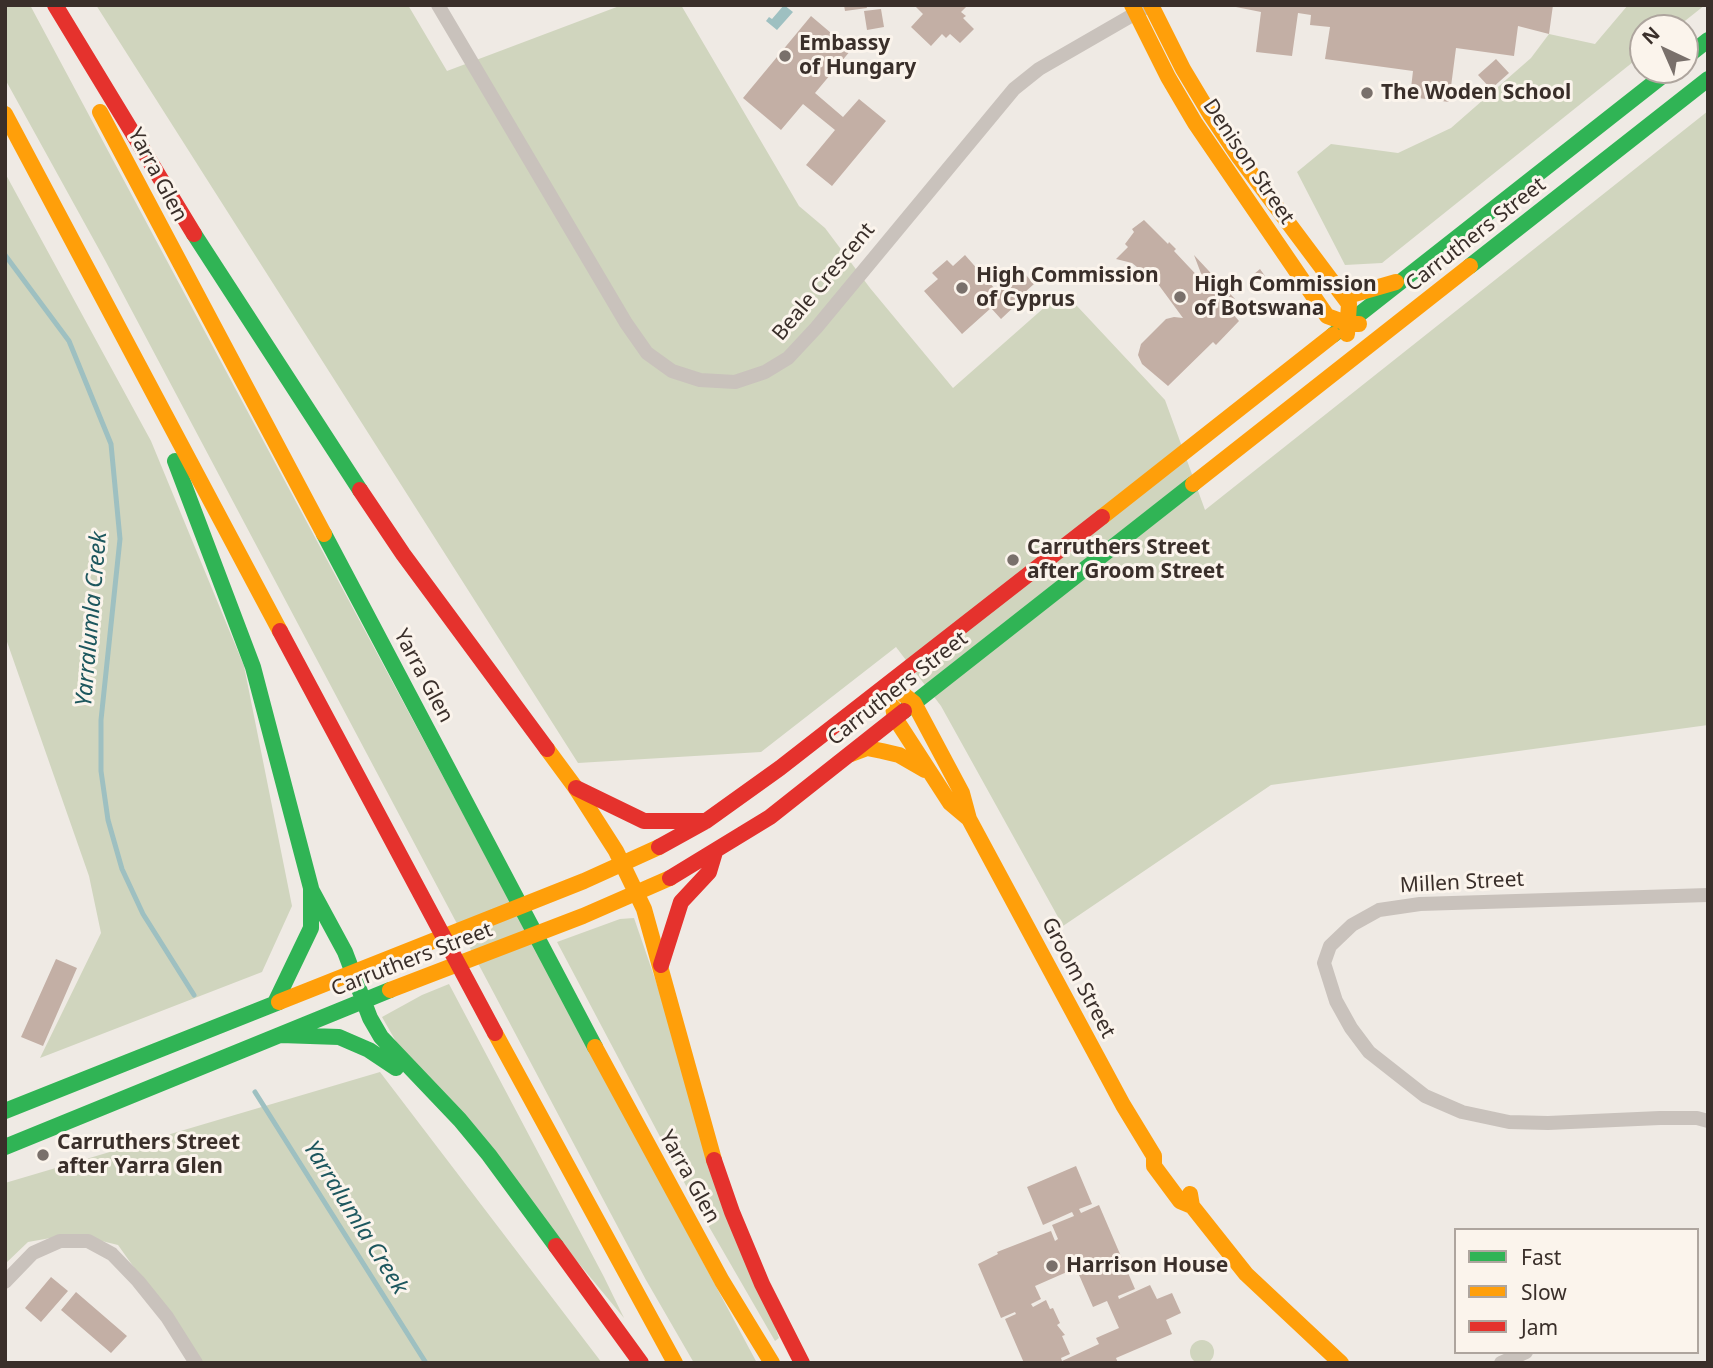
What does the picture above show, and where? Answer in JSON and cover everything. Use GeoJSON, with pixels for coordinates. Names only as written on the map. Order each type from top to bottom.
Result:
{"type":"FeatureCollection","features":[{"type":"Feature","properties":{"kind":"main road","name":"Yarra Glen"},"geometry":{"type":"LineString","coordinates":[[44,5],[656,1161],[722,1281],[772,1363]]}},
{"type":"Feature","properties":{"kind":"main road"},"geometry":{"type":"LineString","coordinates":[[55,5],[154,171],[306,410],[425,584],[575,787],[623,864],[637,892],[661,965],[706,1136],[732,1212],[762,1283],[802,1363]]}},
{"type":"Feature","properties":{"kind":"main road","name":"Denison Street"},"geometry":{"type":"LineString","coordinates":[[1142,7],[1239,158],[1349,304],[1349,324],[1338,370]]}},
{"type":"Feature","properties":{"kind":"main road","name":"Denison Street"},"geometry":{"type":"LineString","coordinates":[[1142,7],[1168,77],[1195,123],[1327,316],[1349,324],[1396,324]]}},
{"type":"Feature","properties":{"kind":"main road","name":"Carruthers Street"},"geometry":{"type":"LineString","coordinates":[[5,1147],[363,1000],[583,916],[670,878],[715,852],[770,817],[1708,79]]}},
{"type":"Feature","properties":{"kind":"main road","name":"Carruthers Street"},"geometry":{"type":"LineString","coordinates":[[5,1111],[569,887],[644,855],[706,821],[890,684],[1652,84]]}},
{"type":"Feature","properties":{"kind":"main road"},"geometry":{"type":"LineString","coordinates":[[5,114],[398,852],[675,1363]]}},
{"type":"Feature","properties":{"kind":"main road"},"geometry":{"type":"LineString","coordinates":[[1344,297],[1404,280]]}},
{"type":"Feature","properties":{"kind":"main road"},"geometry":{"type":"LineString","coordinates":[[1295,367],[1321,327],[1325,312]]}},
{"type":"Feature","properties":{"kind":"main road"},"geometry":{"type":"LineString","coordinates":[[132,350],[253,667],[311,888],[345,952],[363,1000],[381,1037],[460,1120],[489,1155],[640,1363]]}},
{"type":"Feature","properties":{"kind":"main road","name":"Groom Street"},"geometry":{"type":"LineString","coordinates":[[890,684],[914,703],[962,793],[969,819],[1123,1105],[1154,1156],[1154,1166],[1180,1201],[1192,1206],[1246,1273],[1341,1363]]}},
{"type":"Feature","properties":{"kind":"main road","name":"Groom Street"},"geometry":{"type":"LineString","coordinates":[[890,684],[895,718],[950,803],[969,819]]}},
{"type":"Feature","properties":{"kind":"main road"},"geometry":{"type":"LineString","coordinates":[[850,754],[867,748],[882,751],[913,761],[930,773]]}},
{"type":"Feature","properties":{"kind":"main road"},"geometry":{"type":"LineString","coordinates":[[575,787],[644,821],[706,821]]}},
{"type":"Feature","properties":{"kind":"main road"},"geometry":{"type":"LineString","coordinates":[[661,965],[681,902],[709,872],[715,852]]}},
{"type":"Feature","properties":{"kind":"main road"},"geometry":{"type":"LineString","coordinates":[[275,1003],[311,928],[311,888]]}},
{"type":"Feature","properties":{"kind":"main road"},"geometry":{"type":"LineString","coordinates":[[282,1035],[339,1037],[369,1051],[430,1091]]}},
{"type":"Feature","properties":{"kind":"street","name":"Beale Crescent"},"geometry":{"type":"LineString","coordinates":[[438,5],[626,323],[647,353],[672,371],[700,380],[735,382],[765,372],[788,358],[816,328],[1014,89],[1039,69],[1142,7]]}},
{"type":"Feature","properties":{"kind":"street","name":"Millen Street"},"geometry":{"type":"LineString","coordinates":[[1708,895],[1420,904],[1379,910],[1352,925],[1330,946],[1324,963],[1336,1001],[1369,1052],[1425,1096],[1462,1112],[1509,1122],[1660,1118],[1696,1118],[1708,1121]]}},
{"type":"Feature","properties":{"kind":"street"},"geometry":{"type":"LineString","coordinates":[[5,1282],[33,1253],[60,1241],[88,1241],[112,1254],[138,1281],[167,1317],[197,1363]]}},
{"type":"Feature","properties":{"kind":"street"},"geometry":{"type":"LineString","coordinates":[[1501,1363],[1521,1354]]}},
{"type":"Feature","properties":{"kind":"green space"},"geometry":{"type":"Polygon","coordinates":[[[5,5],[30,5],[757,1363],[694,1363],[646,1280],[106,262],[5,79],[5,5]]]}},
{"type":"Feature","properties":{"kind":"green space"},"geometry":{"type":"Polygon","coordinates":[[[96,5],[408,5],[447,71],[622,5],[681,5],[799,206],[825,228],[870,288],[953,388],[1063,291],[1165,400],[1205,510],[1708,111],[1708,725],[1271,785],[1063,926],[941,706],[896,647],[761,752],[578,763],[96,5]]]}},
{"type":"Feature","properties":{"kind":"green space"},"geometry":{"type":"Polygon","coordinates":[[[1628,5],[1705,5],[1694,14],[1629,14],[1629,65],[1382,263],[1345,265],[1297,172],[1331,144],[1398,153],[1451,128],[1531,58],[1549,34],[1595,44],[1628,5]]]}},
{"type":"Feature","properties":{"kind":"green space"},"geometry":{"type":"Polygon","coordinates":[[[5,173],[151,441],[244,666],[292,906],[262,972],[40,1058],[101,933],[89,876],[5,636],[5,173]]]}},
{"type":"Feature","properties":{"kind":"green space"},"geometry":{"type":"Polygon","coordinates":[[[634,918],[779,1338],[775,1341],[693,1199],[557,942],[620,919],[634,918]]]}},
{"type":"Feature","properties":{"kind":"green space"},"geometry":{"type":"Polygon","coordinates":[[[449,984],[624,1318],[398,1045],[382,1017],[449,984]]]}},
{"type":"Feature","properties":{"kind":"green space"},"geometry":{"type":"Polygon","coordinates":[[[380,1072],[602,1363],[202,1363],[118,1245],[73,1234],[28,1242],[5,1264],[5,1183],[380,1072]]]}},
{"type":"Feature","properties":{"kind":"green space"},"geometry":{"type":"Polygon","coordinates":[[[1202,1340],[1211,1343],[1214,1352],[1211,1361],[1202,1364],[1193,1361],[1190,1352],[1193,1343],[1202,1340]]]}},
{"type":"Feature","properties":{"kind":"water"},"geometry":{"type":"Polygon","coordinates":[[[784,5],[793,12],[777,30],[766,21],[769,17],[772,19],[784,5]]]}},
{"type":"Feature","properties":{"kind":"building"},"geometry":{"type":"Polygon","coordinates":[[[844,5],[866,5],[867,8],[845,11],[844,5]]]}},
{"type":"Feature","properties":{"kind":"building"},"geometry":{"type":"Polygon","coordinates":[[[914,5],[968,5],[961,12],[974,29],[960,43],[950,34],[946,38],[942,34],[931,46],[911,27],[923,14],[914,5]]]}},
{"type":"Feature","properties":{"kind":"building"},"geometry":{"type":"Polygon","coordinates":[[[1226,5],[1553,5],[1549,34],[1518,26],[1514,56],[1456,48],[1449,102],[1410,97],[1413,71],[1325,59],[1330,27],[1310,25],[1311,15],[1298,13],[1292,56],[1256,52],[1261,12],[1226,5]]]}},
{"type":"Feature","properties":{"kind":"building"},"geometry":{"type":"Polygon","coordinates":[[[881,9],[884,27],[867,30],[864,11],[881,9]]]}},
{"type":"Feature","properties":{"kind":"building"},"geometry":{"type":"Polygon","coordinates":[[[811,16],[851,50],[815,93],[843,117],[859,99],[886,121],[832,186],[806,165],[835,130],[803,104],[781,130],[743,98],[811,16]]]}},
{"type":"Feature","properties":{"kind":"building"},"geometry":{"type":"Polygon","coordinates":[[[1496,59],[1509,73],[1491,89],[1478,75],[1496,59]]]}},
{"type":"Feature","properties":{"kind":"building"},"geometry":{"type":"Polygon","coordinates":[[[1144,220],[1176,249],[1174,251],[1205,284],[1194,255],[1235,299],[1222,296],[1219,298],[1239,321],[1216,345],[1213,342],[1168,386],[1142,364],[1138,355],[1141,344],[1166,319],[1183,318],[1158,284],[1132,263],[1116,259],[1128,247],[1125,244],[1134,232],[1132,229],[1144,220]]]}},
{"type":"Feature","properties":{"kind":"building"},"geometry":{"type":"Polygon","coordinates":[[[965,255],[995,289],[1019,267],[1034,284],[1015,301],[1017,304],[1001,319],[991,308],[962,334],[924,291],[938,279],[932,273],[947,260],[953,266],[965,255]]]}},
{"type":"Feature","properties":{"kind":"building"},"geometry":{"type":"Polygon","coordinates":[[[1260,269],[1265,276],[1259,281],[1254,274],[1260,269]]]}},
{"type":"Feature","properties":{"kind":"building"},"geometry":{"type":"Polygon","coordinates":[[[56,959],[77,968],[43,1046],[21,1037],[56,959]]]}},
{"type":"Feature","properties":{"kind":"building","name":"Harrison House"},"geometry":{"type":"Polygon","coordinates":[[[1076,1166],[1092,1204],[1079,1209],[1081,1213],[1099,1205],[1135,1289],[1118,1296],[1119,1299],[1150,1285],[1157,1299],[1172,1293],[1181,1313],[1166,1320],[1172,1334],[1116,1358],[1118,1363],[1024,1363],[1005,1319],[1016,1314],[1015,1312],[1001,1318],[978,1264],[998,1254],[997,1252],[1051,1231],[1055,1241],[1058,1239],[1052,1225],[1074,1216],[1072,1212],[1043,1225],[1027,1187],[1076,1166]],[[1076,1268],[1035,1286],[1041,1299],[1031,1304],[1033,1307],[1046,1300],[1050,1309],[1053,1308],[1060,1323],[1057,1325],[1065,1335],[1062,1336],[1070,1354],[1061,1358],[1062,1361],[1099,1344],[1096,1338],[1119,1328],[1107,1301],[1093,1307],[1076,1268]]]}},
{"type":"Feature","properties":{"kind":"building"},"geometry":{"type":"Polygon","coordinates":[[[51,1277],[68,1291],[41,1322],[25,1308],[51,1277]]]}},
{"type":"Feature","properties":{"kind":"building"},"geometry":{"type":"Polygon","coordinates":[[[76,1292],[127,1336],[111,1353],[61,1310],[76,1292]]]}},
{"type":"Feature","properties":{"kind":"waterway","name":"Yarralumla Creek"},"geometry":{"type":"LineString","coordinates":[[5,255],[69,341],[111,444],[120,539],[101,720],[101,771],[108,820],[122,869],[143,914],[194,995]]}},
{"type":"Feature","properties":{"kind":"waterway","name":"Yarralumla Creek"},"geometry":{"type":"LineString","coordinates":[[255,1092],[426,1363]]}},
{"type":"Feature","properties":{"kind":"traffic: fast"},"geometry":{"type":"LineString","coordinates":[[1699,47],[1708,40]]}},
{"type":"Feature","properties":{"kind":"traffic: fast"},"geometry":{"type":"LineString","coordinates":[[1470,266],[1708,79]]}},
{"type":"Feature","properties":{"kind":"traffic: fast"},"geometry":{"type":"LineString","coordinates":[[1333,335],[1652,84]]}},
{"type":"Feature","properties":{"kind":"traffic: fast"},"geometry":{"type":"LineString","coordinates":[[194,234],[360,490]]}},
{"type":"Feature","properties":{"kind":"traffic: fast"},"geometry":{"type":"LineString","coordinates":[[175,461],[253,667],[311,888],[311,928],[275,1003]]}},
{"type":"Feature","properties":{"kind":"traffic: fast"},"geometry":{"type":"LineString","coordinates":[[904,711],[1193,484]]}},
{"type":"Feature","properties":{"kind":"traffic: fast"},"geometry":{"type":"LineString","coordinates":[[324,534],[595,1047]]}},
{"type":"Feature","properties":{"kind":"traffic: fast"},"geometry":{"type":"LineString","coordinates":[[312,891],[345,952],[370,1018],[381,1037],[460,1120],[556,1246]]}},
{"type":"Feature","properties":{"kind":"traffic: fast"},"geometry":{"type":"LineString","coordinates":[[5,1147],[390,990]]}},
{"type":"Feature","properties":{"kind":"traffic: fast"},"geometry":{"type":"LineString","coordinates":[[5,1111],[279,1002]]}},
{"type":"Feature","properties":{"kind":"traffic: fast"},"geometry":{"type":"LineString","coordinates":[[281,1035],[339,1037],[369,1050],[396,1068]]}},
{"type":"Feature","properties":{"kind":"traffic: slow"},"geometry":{"type":"LineString","coordinates":[[1132,5],[1168,77],[1195,123],[1327,316],[1349,324],[1359,324]]}},
{"type":"Feature","properties":{"kind":"traffic: slow"},"geometry":{"type":"LineString","coordinates":[[1151,5],[1183,69],[1210,114],[1349,304],[1347,334]]}},
{"type":"Feature","properties":{"kind":"traffic: slow"},"geometry":{"type":"LineString","coordinates":[[100,112],[324,534]]}},
{"type":"Feature","properties":{"kind":"traffic: slow"},"geometry":{"type":"LineString","coordinates":[[5,114],[280,631]]}},
{"type":"Feature","properties":{"kind":"traffic: slow"},"geometry":{"type":"LineString","coordinates":[[1193,484],[1470,266]]}},
{"type":"Feature","properties":{"kind":"traffic: slow"},"geometry":{"type":"LineString","coordinates":[[1344,297],[1396,282]]}},
{"type":"Feature","properties":{"kind":"traffic: slow"},"geometry":{"type":"LineString","coordinates":[[1102,517],[1333,335]]}},
{"type":"Feature","properties":{"kind":"traffic: slow"},"geometry":{"type":"LineString","coordinates":[[904,695],[914,703],[962,793],[969,819],[1123,1105],[1154,1156],[1154,1166],[1180,1201],[1192,1206]]}},
{"type":"Feature","properties":{"kind":"traffic: slow"},"geometry":{"type":"LineString","coordinates":[[893,707],[895,718],[950,803],[969,819]]}},
{"type":"Feature","properties":{"kind":"traffic: slow"},"geometry":{"type":"LineString","coordinates":[[851,754],[867,748],[882,751],[899,755],[925,770]]}},
{"type":"Feature","properties":{"kind":"traffic: slow"},"geometry":{"type":"LineString","coordinates":[[547,749],[616,851],[644,909],[714,1160]]}},
{"type":"Feature","properties":{"kind":"traffic: slow"},"geometry":{"type":"LineString","coordinates":[[279,1002],[584,881],[659,847]]}},
{"type":"Feature","properties":{"kind":"traffic: slow"},"geometry":{"type":"LineString","coordinates":[[390,990],[583,916],[670,878]]}},
{"type":"Feature","properties":{"kind":"traffic: slow"},"geometry":{"type":"LineString","coordinates":[[495,1033],[675,1363]]}},
{"type":"Feature","properties":{"kind":"traffic: slow"},"geometry":{"type":"LineString","coordinates":[[595,1047],[722,1281],[772,1363]]}},
{"type":"Feature","properties":{"kind":"traffic: slow"},"geometry":{"type":"LineString","coordinates":[[1190,1194],[1192,1206],[1246,1274],[1341,1363]]}},
{"type":"Feature","properties":{"kind":"traffic: jam"},"geometry":{"type":"LineString","coordinates":[[55,5],[194,234]]}},
{"type":"Feature","properties":{"kind":"traffic: jam"},"geometry":{"type":"LineString","coordinates":[[360,490],[403,554],[547,749]]}},
{"type":"Feature","properties":{"kind":"traffic: jam"},"geometry":{"type":"LineString","coordinates":[[659,847],[706,821],[780,768],[1102,517]]}},
{"type":"Feature","properties":{"kind":"traffic: jam"},"geometry":{"type":"LineString","coordinates":[[280,631],[495,1033]]}},
{"type":"Feature","properties":{"kind":"traffic: jam"},"geometry":{"type":"LineString","coordinates":[[670,878],[770,817],[904,711]]}},
{"type":"Feature","properties":{"kind":"traffic: jam"},"geometry":{"type":"LineString","coordinates":[[576,788],[644,821],[706,821]]}},
{"type":"Feature","properties":{"kind":"traffic: jam"},"geometry":{"type":"LineString","coordinates":[[661,965],[681,902],[709,872],[715,852]]}},
{"type":"Feature","properties":{"kind":"traffic: jam"},"geometry":{"type":"LineString","coordinates":[[714,1160],[762,1284],[802,1363]]}},
{"type":"Feature","properties":{"kind":"traffic: jam"},"geometry":{"type":"LineString","coordinates":[[556,1246],[641,1363]]}},
{"type":"Feature","properties":{"kind":"place","name":"Embassy of Hungary"},"geometry":{"type":"Point","coordinates":[785,56]}},
{"type":"Feature","properties":{"kind":"place","name":"The Woden School"},"geometry":{"type":"Point","coordinates":[1367,93]}},
{"type":"Feature","properties":{"kind":"place","name":"High Commission of Cyprus"},"geometry":{"type":"Point","coordinates":[962,288]}},
{"type":"Feature","properties":{"kind":"place","name":"High Commission of Botswana"},"geometry":{"type":"Point","coordinates":[1180,297]}},
{"type":"Feature","properties":{"kind":"place","name":"Carruthers Street after Groom Street"},"geometry":{"type":"Point","coordinates":[1013,560]}},
{"type":"Feature","properties":{"kind":"place","name":"Carruthers Street after Yarra Glen"},"geometry":{"type":"Point","coordinates":[43,1155]}},
{"type":"Feature","properties":{"kind":"place","name":"Harrison House"},"geometry":{"type":"Point","coordinates":[1052,1266]}}]}
